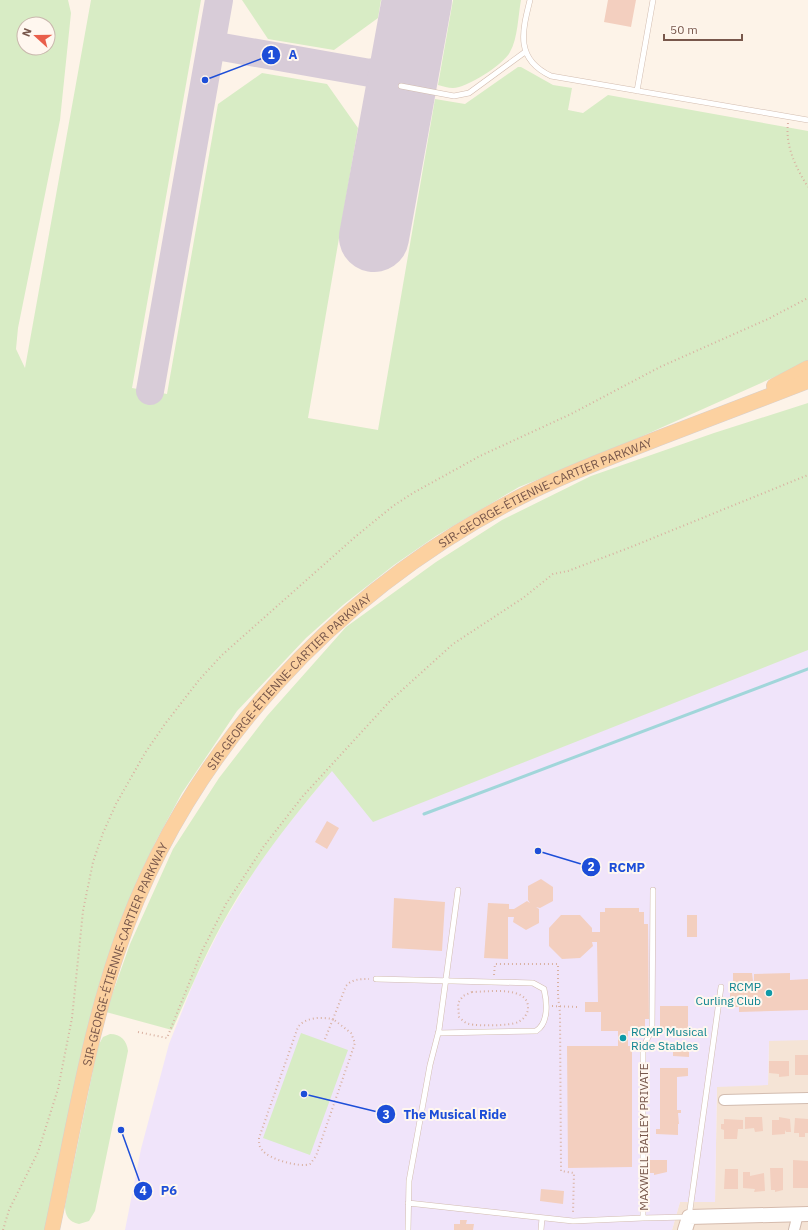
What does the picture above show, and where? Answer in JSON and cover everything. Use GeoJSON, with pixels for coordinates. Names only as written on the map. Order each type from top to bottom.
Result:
{"type":"FeatureCollection","features":[{"type":"Feature","properties":{"kind":"main road"},"geometry":{"type":"LineString","coordinates":[[717,416],[808,368]]}},
{"type":"Feature","properties":{"kind":"main road","name":"SIR-GEORGE-ÉTIENNE-CARTIER PARKWAY"},"geometry":{"type":"LineString","coordinates":[[52,1230],[95,1024],[119,948],[145,882],[177,820],[216,759],[262,700],[312,645],[360,602],[419,557],[452,536],[542,486],[611,457],[808,381]]}},
{"type":"Feature","properties":{"kind":"main road"},"geometry":{"type":"LineString","coordinates":[[717,416],[808,393]]}},
{"type":"Feature","properties":{"kind":"street"},"geometry":{"type":"LineString","coordinates":[[724,1100],[808,1098]]}},
{"type":"Feature","properties":{"kind":"street"},"geometry":{"type":"LineString","coordinates":[[687,1223],[803,1214]]}},
{"type":"Feature","properties":{"kind":"street"},"geometry":{"type":"LineString","coordinates":[[794,1230],[803,1214]]}},
{"type":"Feature","properties":{"kind":"lane"},"geometry":{"type":"LineString","coordinates":[[530,0],[523,32],[525,52],[539,69],[550,76],[808,120]]}},
{"type":"Feature","properties":{"kind":"lane"},"geometry":{"type":"LineString","coordinates":[[637,91],[653,0]]}},
{"type":"Feature","properties":{"kind":"lane"},"geometry":{"type":"LineString","coordinates":[[402,86],[454,96],[469,93],[525,52]]}},
{"type":"Feature","properties":{"kind":"lane"},"geometry":{"type":"LineString","coordinates":[[408,1230],[409,1181],[447,981],[458,890]]}},
{"type":"Feature","properties":{"kind":"lane","name":"MAXWELL BAILEY PRIVATE"},"geometry":{"type":"LineString","coordinates":[[643,1218],[643,1048],[652,1029],[654,890]]}},
{"type":"Feature","properties":{"kind":"lane"},"geometry":{"type":"LineString","coordinates":[[376,978],[538,984],[544,989],[544,1023],[536,1031],[438,1033]]}},
{"type":"Feature","properties":{"kind":"lane"},"geometry":{"type":"LineString","coordinates":[[687,1223],[721,987]]}},
{"type":"Feature","properties":{"kind":"lane","name":"MAXWELL BAILEY PRIVATE"},"geometry":{"type":"LineString","coordinates":[[408,1203],[542,1218],[573,1220],[643,1218],[687,1223]]}},
{"type":"Feature","properties":{"kind":"lane"},"geometry":{"type":"LineString","coordinates":[[541,1230],[542,1218]]}},
{"type":"Feature","properties":{"kind":"path"},"geometry":{"type":"LineString","coordinates":[[788,117],[786,137],[792,157],[808,188]]}},
{"type":"Feature","properties":{"kind":"path"},"geometry":{"type":"LineString","coordinates":[[138,1032],[167,1038],[202,951],[226,904],[264,846],[303,796],[390,701],[453,644],[523,598],[553,574],[568,571],[808,475]]}},
{"type":"Feature","properties":{"kind":"path"},"geometry":{"type":"LineString","coordinates":[[494,982],[494,964],[558,964],[561,1171],[574,1173],[573,1220]]}},
{"type":"Feature","properties":{"kind":"path"},"geometry":{"type":"LineString","coordinates":[[325,1039],[346,986],[349,982],[376,978]]}},
{"type":"Feature","properties":{"kind":"path"},"geometry":{"type":"LineString","coordinates":[[514,992],[522,996],[528,1004],[527,1013],[524,1018],[514,1024],[472,1024],[462,1020],[458,1013],[458,1003],[468,993],[514,992]]}},
{"type":"Feature","properties":{"kind":"path"},"geometry":{"type":"LineString","coordinates":[[545,1006],[578,1007]]}},
{"type":"Feature","properties":{"kind":"path"},"geometry":{"type":"LineString","coordinates":[[3,1230],[9,1210],[38,1152],[51,1115],[58,1089],[72,1018]]}},
{"type":"Feature","properties":{"kind":"path"},"geometry":{"type":"LineString","coordinates":[[311,1019],[333,1019],[351,1033],[355,1043],[316,1156],[310,1164],[305,1166],[300,1166],[270,1157],[260,1148],[259,1138],[298,1028],[305,1021],[311,1019]]}},
{"type":"Feature","properties":{"kind":"shaded area"},"geometry":{"type":"Polygon","coordinates":[[[808,481],[808,1040],[769,1041],[768,1085],[717,1087],[715,1202],[680,1202],[672,1230],[125,1230],[141,1149],[169,1044],[195,979],[222,925],[256,868],[280,834],[332,770],[808,481]]]}},
{"type":"Feature","properties":{"kind":"shaded area"},"geometry":{"type":"Polygon","coordinates":[[[769,1040],[808,1040],[808,1230],[672,1230],[680,1202],[715,1202],[717,1086],[768,1085],[769,1040]]]}},
{"type":"Feature","properties":{"kind":"green space"},"geometry":{"type":"Polygon","coordinates":[[[0,0],[68,0],[71,13],[60,120],[18,328],[16,349],[25,368],[91,0],[201,0],[132,388],[167,394],[218,104],[262,73],[327,84],[358,128],[308,418],[378,430],[435,99],[465,104],[518,67],[521,67],[553,85],[572,88],[568,110],[583,113],[608,95],[808,131],[808,362],[609,451],[519,487],[436,536],[394,565],[343,605],[306,638],[237,711],[182,793],[156,841],[138,878],[112,946],[46,1230],[0,1230],[0,0]]]}},
{"type":"Feature","properties":{"kind":"green space"},"geometry":{"type":"Polygon","coordinates":[[[242,0],[381,0],[378,18],[334,50],[268,39],[242,0]]]}},
{"type":"Feature","properties":{"kind":"green space"},"geometry":{"type":"Polygon","coordinates":[[[453,0],[521,0],[515,40],[510,52],[501,63],[476,80],[453,88],[438,85],[453,0]]]}},
{"type":"Feature","properties":{"kind":"green space"},"geometry":{"type":"Polygon","coordinates":[[[808,403],[808,650],[373,822],[332,771],[273,845],[233,905],[208,951],[172,1030],[106,1012],[130,944],[173,849],[219,778],[267,716],[346,627],[436,562],[502,520],[591,476],[714,433],[808,403]]]}},
{"type":"Feature","properties":{"kind":"green space"},"geometry":{"type":"Polygon","coordinates":[[[301,1033],[348,1050],[310,1155],[263,1138],[301,1033]]]}},
{"type":"Feature","properties":{"kind":"green space"},"geometry":{"type":"Polygon","coordinates":[[[110,1034],[117,1035],[123,1039],[128,1051],[95,1211],[89,1221],[79,1224],[68,1218],[65,1206],[98,1046],[103,1037],[110,1034]]]}},
{"type":"Feature","properties":{"kind":"building"},"geometry":{"type":"Polygon","coordinates":[[[608,0],[636,0],[631,27],[604,22],[608,0]]]}},
{"type":"Feature","properties":{"kind":"building"},"geometry":{"type":"Polygon","coordinates":[[[327,821],[339,828],[327,849],[315,842],[327,821]]]}},
{"type":"Feature","properties":{"kind":"building"},"geometry":{"type":"Polygon","coordinates":[[[541,879],[553,887],[553,901],[540,908],[536,907],[539,909],[539,923],[526,930],[513,922],[514,917],[508,917],[508,959],[484,958],[488,903],[509,904],[509,909],[514,909],[527,901],[530,903],[528,900],[528,886],[541,879]]]}},
{"type":"Feature","properties":{"kind":"building"},"geometry":{"type":"Polygon","coordinates":[[[394,898],[445,902],[442,951],[392,948],[394,898]]]}},
{"type":"Feature","properties":{"kind":"building","name":"RCMP Musical Ride Stables"},"geometry":{"type":"Polygon","coordinates":[[[605,908],[639,908],[639,912],[644,912],[644,924],[648,924],[649,1019],[645,1019],[645,1031],[628,1031],[628,1046],[632,1046],[632,1167],[568,1168],[567,1046],[618,1046],[618,1031],[601,1031],[601,1012],[585,1012],[585,1002],[598,1002],[597,942],[592,942],[593,946],[580,958],[562,959],[549,946],[549,928],[561,915],[580,915],[592,928],[592,932],[600,932],[600,912],[605,912],[605,908]]]}},
{"type":"Feature","properties":{"kind":"building"},"geometry":{"type":"Polygon","coordinates":[[[687,915],[697,915],[697,937],[687,937],[687,915]]]}},
{"type":"Feature","properties":{"kind":"building","name":"RCMP Curling Club"},"geometry":{"type":"Polygon","coordinates":[[[733,973],[752,973],[753,981],[754,974],[790,973],[790,980],[808,979],[808,1010],[739,1012],[739,1007],[733,1007],[733,997],[730,997],[730,988],[733,988],[733,973]]]}},
{"type":"Feature","properties":{"kind":"building"},"geometry":{"type":"Polygon","coordinates":[[[660,1006],[688,1006],[688,1030],[660,1030],[660,1006]]]}},
{"type":"Feature","properties":{"kind":"building"},"geometry":{"type":"Polygon","coordinates":[[[673,1046],[689,1046],[689,1057],[673,1056],[673,1046]]]}},
{"type":"Feature","properties":{"kind":"building"},"geometry":{"type":"Polygon","coordinates":[[[795,1055],[808,1055],[808,1075],[795,1075],[795,1055]]]}},
{"type":"Feature","properties":{"kind":"building"},"geometry":{"type":"Polygon","coordinates":[[[769,1061],[789,1061],[789,1076],[779,1077],[779,1074],[769,1073],[769,1061]]]}},
{"type":"Feature","properties":{"kind":"building"},"geometry":{"type":"Polygon","coordinates":[[[660,1068],[688,1068],[688,1076],[677,1077],[677,1110],[681,1110],[681,1113],[678,1113],[678,1135],[656,1134],[656,1129],[660,1129],[660,1068]]]}},
{"type":"Feature","properties":{"kind":"building"},"geometry":{"type":"Polygon","coordinates":[[[745,1117],[762,1117],[763,1131],[755,1132],[754,1128],[745,1129],[745,1117]]]}},
{"type":"Feature","properties":{"kind":"building"},"geometry":{"type":"Polygon","coordinates":[[[779,1117],[790,1119],[791,1132],[786,1132],[785,1130],[785,1134],[772,1135],[772,1120],[779,1120],[779,1117]]]}},
{"type":"Feature","properties":{"kind":"building"},"geometry":{"type":"Polygon","coordinates":[[[795,1118],[808,1119],[808,1133],[805,1133],[805,1137],[799,1137],[799,1133],[794,1133],[795,1118]]]}},
{"type":"Feature","properties":{"kind":"building"},"geometry":{"type":"Polygon","coordinates":[[[724,1119],[743,1120],[743,1129],[738,1129],[737,1139],[724,1139],[724,1130],[721,1129],[721,1124],[724,1124],[724,1119]]]}},
{"type":"Feature","properties":{"kind":"building"},"geometry":{"type":"Polygon","coordinates":[[[649,1160],[667,1160],[667,1172],[654,1175],[654,1173],[649,1173],[649,1160]]]}},
{"type":"Feature","properties":{"kind":"building"},"geometry":{"type":"Polygon","coordinates":[[[793,1160],[808,1161],[808,1188],[793,1188],[793,1160]]]}},
{"type":"Feature","properties":{"kind":"building"},"geometry":{"type":"Polygon","coordinates":[[[770,1168],[783,1168],[783,1190],[775,1192],[775,1190],[771,1190],[770,1168]]]}},
{"type":"Feature","properties":{"kind":"building"},"geometry":{"type":"Polygon","coordinates":[[[725,1169],[738,1169],[738,1189],[724,1189],[725,1169]]]}},
{"type":"Feature","properties":{"kind":"building"},"geometry":{"type":"Polygon","coordinates":[[[743,1172],[750,1172],[750,1176],[764,1173],[765,1191],[754,1192],[755,1189],[743,1188],[743,1172]]]}},
{"type":"Feature","properties":{"kind":"building"},"geometry":{"type":"Polygon","coordinates":[[[541,1189],[564,1191],[563,1204],[540,1201],[541,1189]]]}},
{"type":"Feature","properties":{"kind":"building"},"geometry":{"type":"Polygon","coordinates":[[[460,1220],[467,1220],[466,1224],[474,1224],[473,1230],[454,1230],[454,1224],[460,1224],[460,1220]]]}},
{"type":"Feature","properties":{"kind":"waterway"},"geometry":{"type":"LineString","coordinates":[[424,814],[808,669]]}},
{"type":"Feature","properties":{"kind":"taxiway"},"geometry":{"type":"LineString","coordinates":[[150,391],[219,0]]}},
{"type":"Feature","properties":{"kind":"taxiway"},"geometry":{"type":"LineString","coordinates":[[211,45],[370,73],[384,69],[394,62],[403,52],[410,39]]}},
{"type":"Feature","properties":{"kind":"runway"},"geometry":{"type":"LineString","coordinates":[[374,237],[417,0]]}},
{"type":"Feature","properties":{"kind":"place","name":"A"},"geometry":{"type":"Point","coordinates":[205,80]}},
{"type":"Feature","properties":{"kind":"place","name":"RCMP"},"geometry":{"type":"Point","coordinates":[538,851]}},
{"type":"Feature","properties":{"kind":"place","name":"RCMP Curling Club"},"geometry":{"type":"Point","coordinates":[769,993]}},
{"type":"Feature","properties":{"kind":"place","name":"RCMP Musical Ride Stables"},"geometry":{"type":"Point","coordinates":[623,1038]}},
{"type":"Feature","properties":{"kind":"place","name":"The Musical Ride"},"geometry":{"type":"Point","coordinates":[304,1094]}},
{"type":"Feature","properties":{"kind":"place","name":"P6"},"geometry":{"type":"Point","coordinates":[121,1130]}}]}
